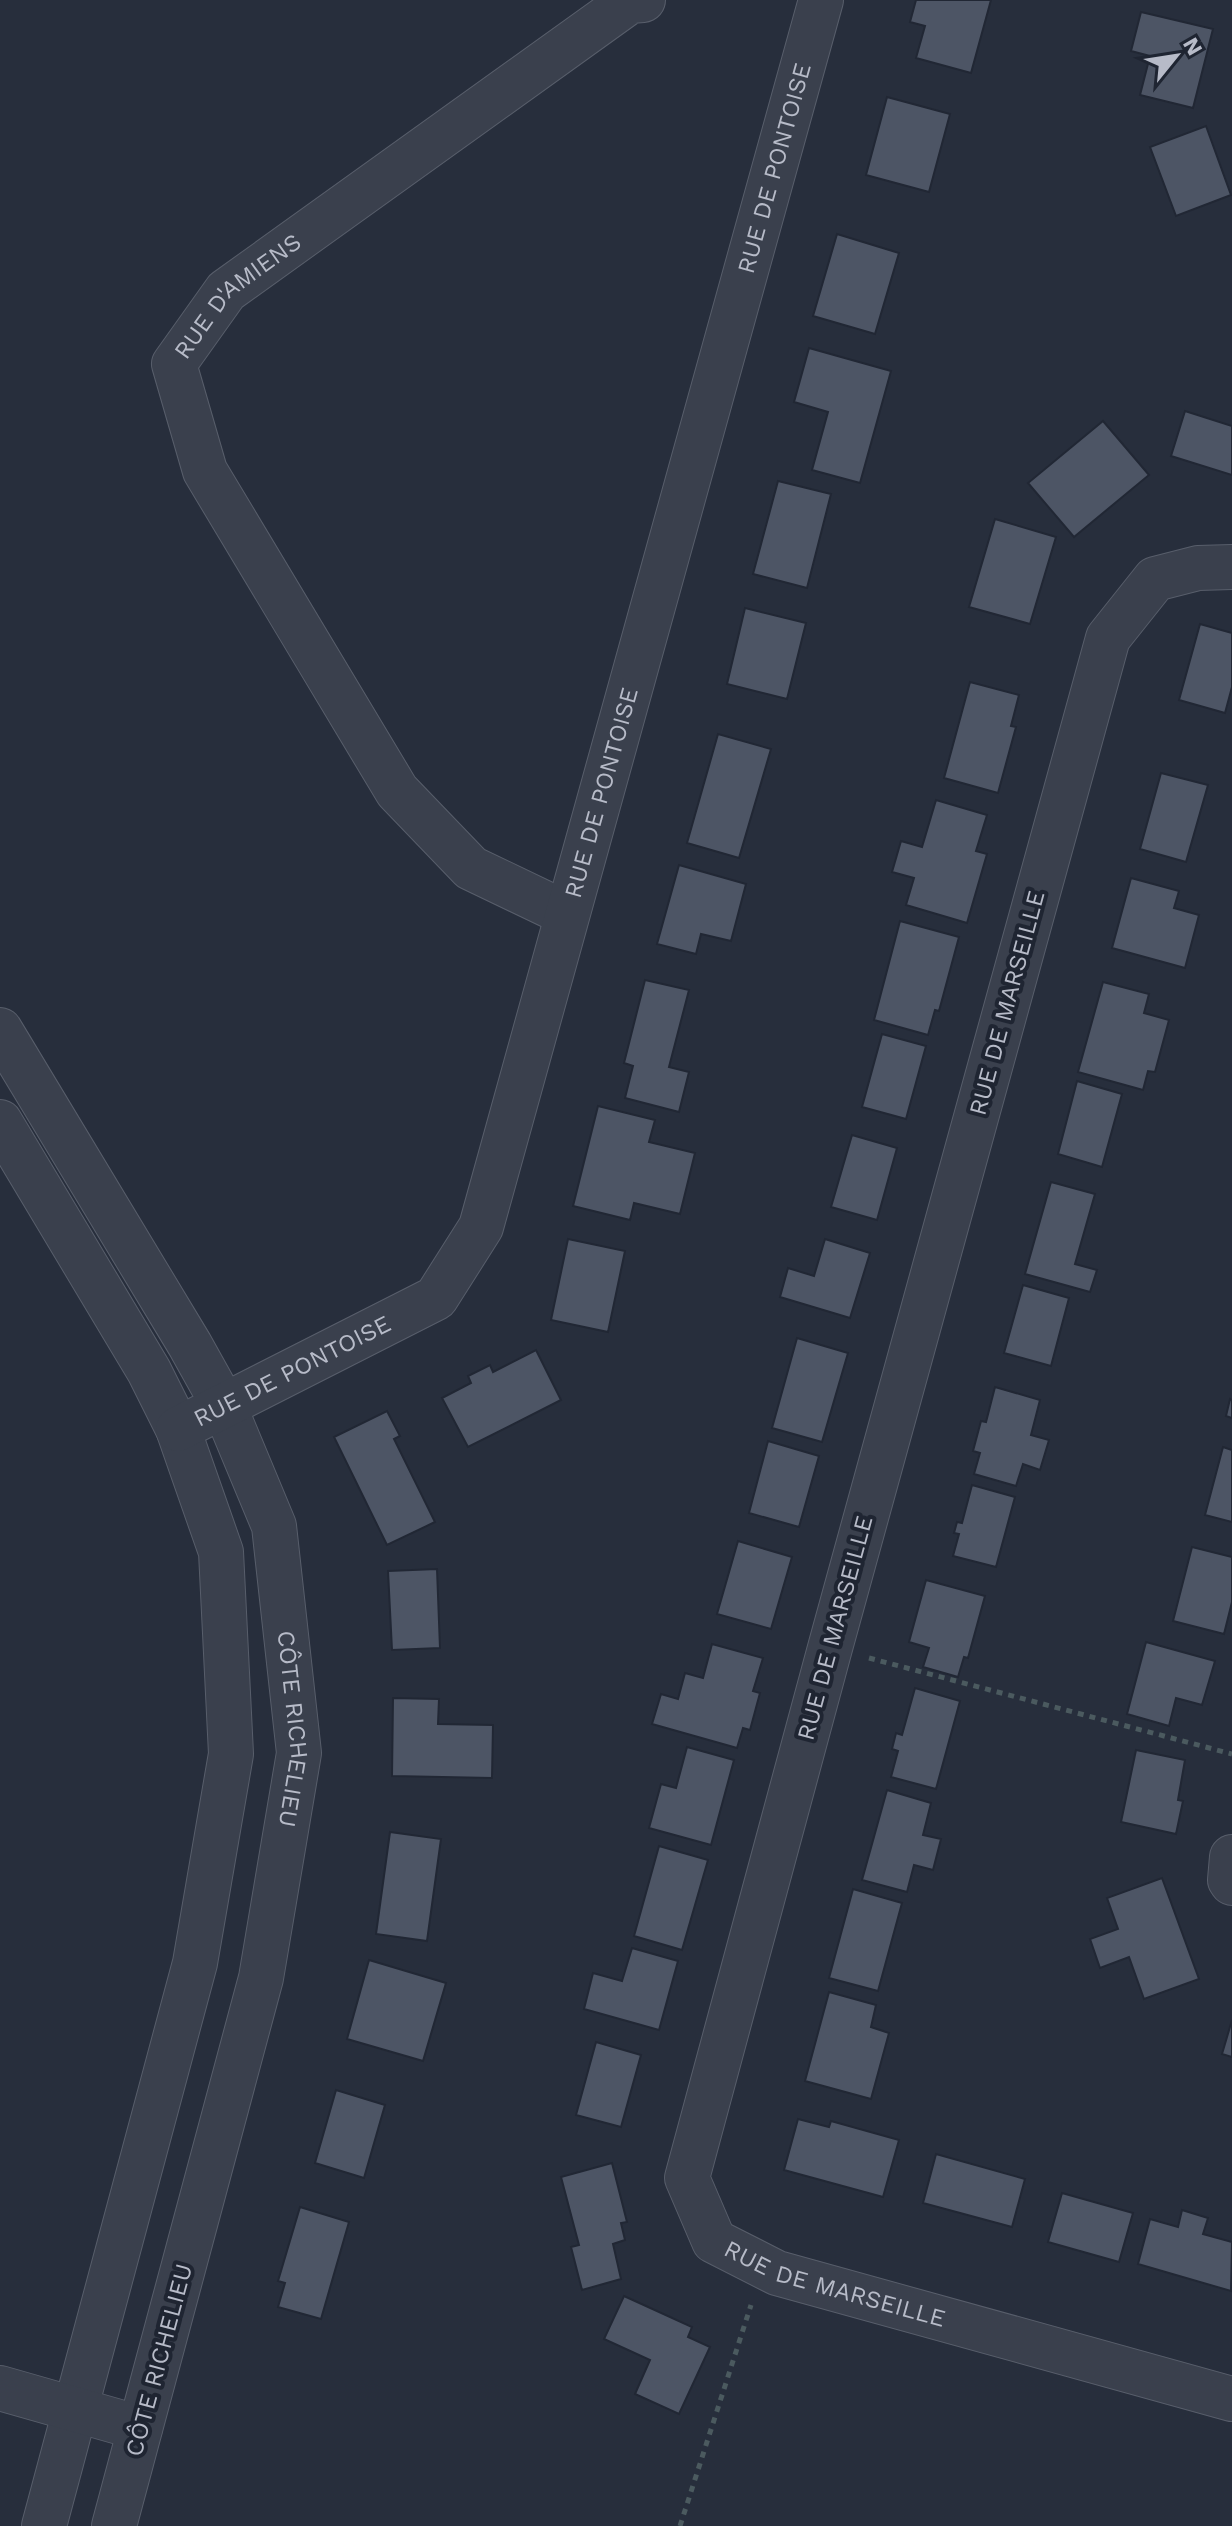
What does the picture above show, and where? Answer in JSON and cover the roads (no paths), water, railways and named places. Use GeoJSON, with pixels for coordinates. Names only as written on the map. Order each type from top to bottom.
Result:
{"type":"FeatureCollection","features":[{"type":"Feature","properties":{"kind":"street","name":"RUE D'AMIENS"},"geometry":{"type":"LineString","coordinates":[[567,914],[471,868],[397,791],[205,471],[174,364],[226,291],[630,1],[643,0]]}},
{"type":"Feature","properties":{"kind":"street","name":"RUE DE PONTOISE"},"geometry":{"type":"LineString","coordinates":[[178,1429],[436,1298],[481,1227],[821,0]]}},
{"type":"Feature","properties":{"kind":"street","name":"RUE DE MARSEILLE"},"geometry":{"type":"LineString","coordinates":[[1232,567],[1198,568],[1155,579],[1108,638],[687,2178],[714,2241],[777,2273],[1232,2399]]}},
{"type":"Feature","properties":{"kind":"street","name":"CÔTE RICHELIEU"},"geometry":{"type":"LineString","coordinates":[[0,1030],[224,1406],[274,1526],[299,1753],[261,1978],[114,2526]]}},
{"type":"Feature","properties":{"kind":"street"},"geometry":{"type":"LineString","coordinates":[[0,1122],[149,1371],[178,1429],[221,1552],[231,1754],[195,1963],[44,2526]]}},
{"type":"Feature","properties":{"kind":"street"},"geometry":{"type":"LineString","coordinates":[[1232,1857],[1232,1883]]}},
{"type":"Feature","properties":{"kind":"street"},"geometry":{"type":"LineString","coordinates":[[0,2388],[140,2428]]}}]}
